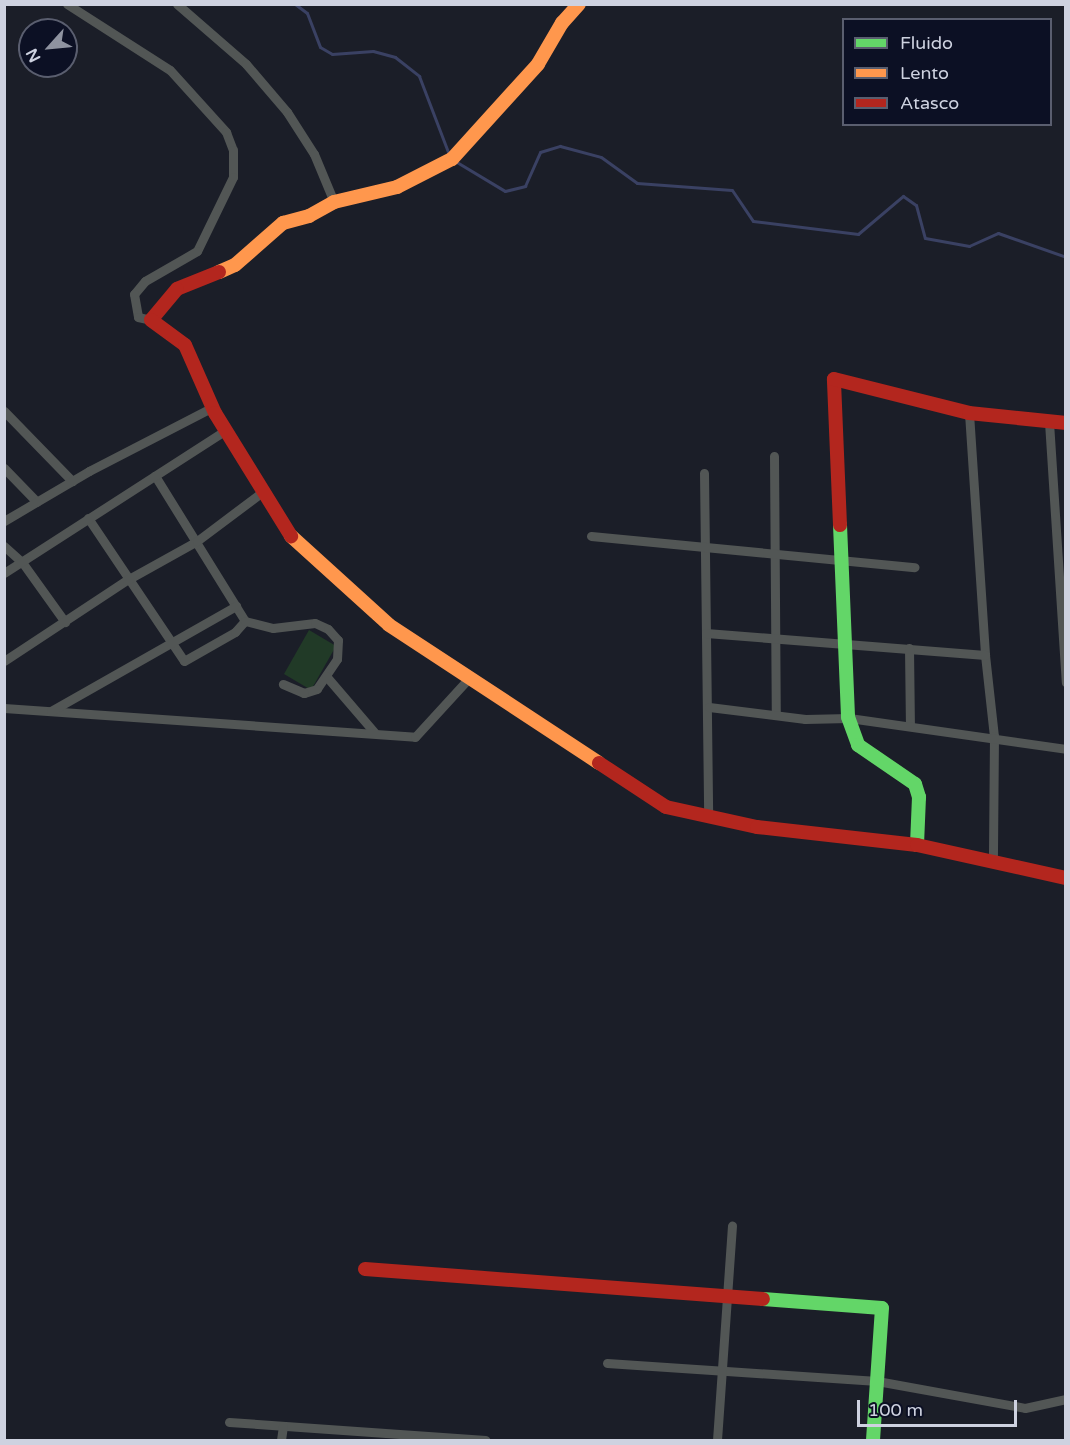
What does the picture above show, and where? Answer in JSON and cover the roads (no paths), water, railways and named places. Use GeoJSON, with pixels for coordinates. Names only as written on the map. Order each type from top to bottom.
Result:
{"type":"FeatureCollection","features":[{"type":"Feature","properties":{"kind":"street"},"geometry":{"type":"LineString","coordinates":[[67,4],[170,70],[226,132],[233,150],[233,177],[197,252],[145,281],[134,294],[138,316],[151,320],[184,345],[213,407],[261,493],[291,536],[389,625],[666,807],[708,818],[758,827],[917,844],[1065,878]]}},
{"type":"Feature","properties":{"kind":"street"},"geometry":{"type":"LineString","coordinates":[[177,4],[246,64],[281,105],[314,154],[334,202]]}},
{"type":"Feature","properties":{"kind":"street"},"geometry":{"type":"LineString","coordinates":[[151,320],[177,289],[235,265],[283,223],[309,216],[334,202],[397,187],[456,155],[538,64],[562,23],[579,4]]}},
{"type":"Feature","properties":{"kind":"street"},"geometry":{"type":"LineString","coordinates":[[917,844],[919,797],[915,784],[858,745],[849,718],[834,379],[969,413],[1065,423]]}},
{"type":"Feature","properties":{"kind":"street"},"geometry":{"type":"LineString","coordinates":[[4,521],[72,481],[213,407]]}},
{"type":"Feature","properties":{"kind":"street"},"geometry":{"type":"LineString","coordinates":[[4,411],[72,481]]}},
{"type":"Feature","properties":{"kind":"street"},"geometry":{"type":"LineString","coordinates":[[969,413],[985,655],[994,736],[993,862]]}},
{"type":"Feature","properties":{"kind":"street"},"geometry":{"type":"LineString","coordinates":[[1049,422],[1065,682]]}},
{"type":"Feature","properties":{"kind":"street"},"geometry":{"type":"LineString","coordinates":[[4,573],[226,430]]}},
{"type":"Feature","properties":{"kind":"street"},"geometry":{"type":"LineString","coordinates":[[774,456],[776,715]]}},
{"type":"Feature","properties":{"kind":"street"},"geometry":{"type":"LineString","coordinates":[[4,468],[37,502]]}},
{"type":"Feature","properties":{"kind":"street"},"geometry":{"type":"LineString","coordinates":[[704,473],[702,546],[709,707],[708,818]]}},
{"type":"Feature","properties":{"kind":"street"},"geometry":{"type":"LineString","coordinates":[[155,477],[245,621],[265,627],[315,623],[328,629],[340,647],[317,689],[308,693],[283,684]]}},
{"type":"Feature","properties":{"kind":"street"},"geometry":{"type":"LineString","coordinates":[[4,661],[127,580],[197,541],[261,493]]}},
{"type":"Feature","properties":{"kind":"street"},"geometry":{"type":"LineString","coordinates":[[88,518],[127,580],[184,661],[235,632],[245,621]]}},
{"type":"Feature","properties":{"kind":"street"},"geometry":{"type":"LineString","coordinates":[[591,536],[915,567]]}},
{"type":"Feature","properties":{"kind":"street"},"geometry":{"type":"LineString","coordinates":[[4,546],[22,562],[65,622]]}},
{"type":"Feature","properties":{"kind":"street"},"geometry":{"type":"LineString","coordinates":[[50,711],[236,606]]}},
{"type":"Feature","properties":{"kind":"street"},"geometry":{"type":"LineString","coordinates":[[706,633],[844,641],[985,655]]}},
{"type":"Feature","properties":{"kind":"street"},"geometry":{"type":"LineString","coordinates":[[909,648],[910,726]]}},
{"type":"Feature","properties":{"kind":"street"},"geometry":{"type":"LineString","coordinates":[[326,675],[374,732]]}},
{"type":"Feature","properties":{"kind":"street"},"geometry":{"type":"LineString","coordinates":[[4,708],[374,732],[415,737],[469,678]]}},
{"type":"Feature","properties":{"kind":"street"},"geometry":{"type":"LineString","coordinates":[[709,707],[776,715],[849,718],[994,736],[1065,749]]}},
{"type":"Feature","properties":{"kind":"street"},"geometry":{"type":"LineString","coordinates":[[717,1440],[732,1226]]}},
{"type":"Feature","properties":{"kind":"street"},"geometry":{"type":"LineString","coordinates":[[365,1269],[882,1308],[873,1440]]}},
{"type":"Feature","properties":{"kind":"street"},"geometry":{"type":"LineString","coordinates":[[607,1363],[877,1381],[1026,1408],[1065,1399]]}},
{"type":"Feature","properties":{"kind":"street"},"geometry":{"type":"LineString","coordinates":[[229,1422],[438,1439],[485,1440]]}},
{"type":"Feature","properties":{"kind":"street"},"geometry":{"type":"LineString","coordinates":[[282,1440],[283,1426]]}},
{"type":"Feature","properties":{"kind":"waterway"},"geometry":{"type":"LineString","coordinates":[[295,4],[307,13],[320,47],[332,54],[373,51],[395,57],[419,76],[450,157]]}},
{"type":"Feature","properties":{"kind":"waterway"},"geometry":{"type":"LineString","coordinates":[[455,161],[505,191],[525,186],[540,152],[560,146],[601,157],[637,183],[732,190],[753,221],[858,234],[903,196],[916,205],[925,238],[969,246],[998,233],[1066,257]]}}]}
